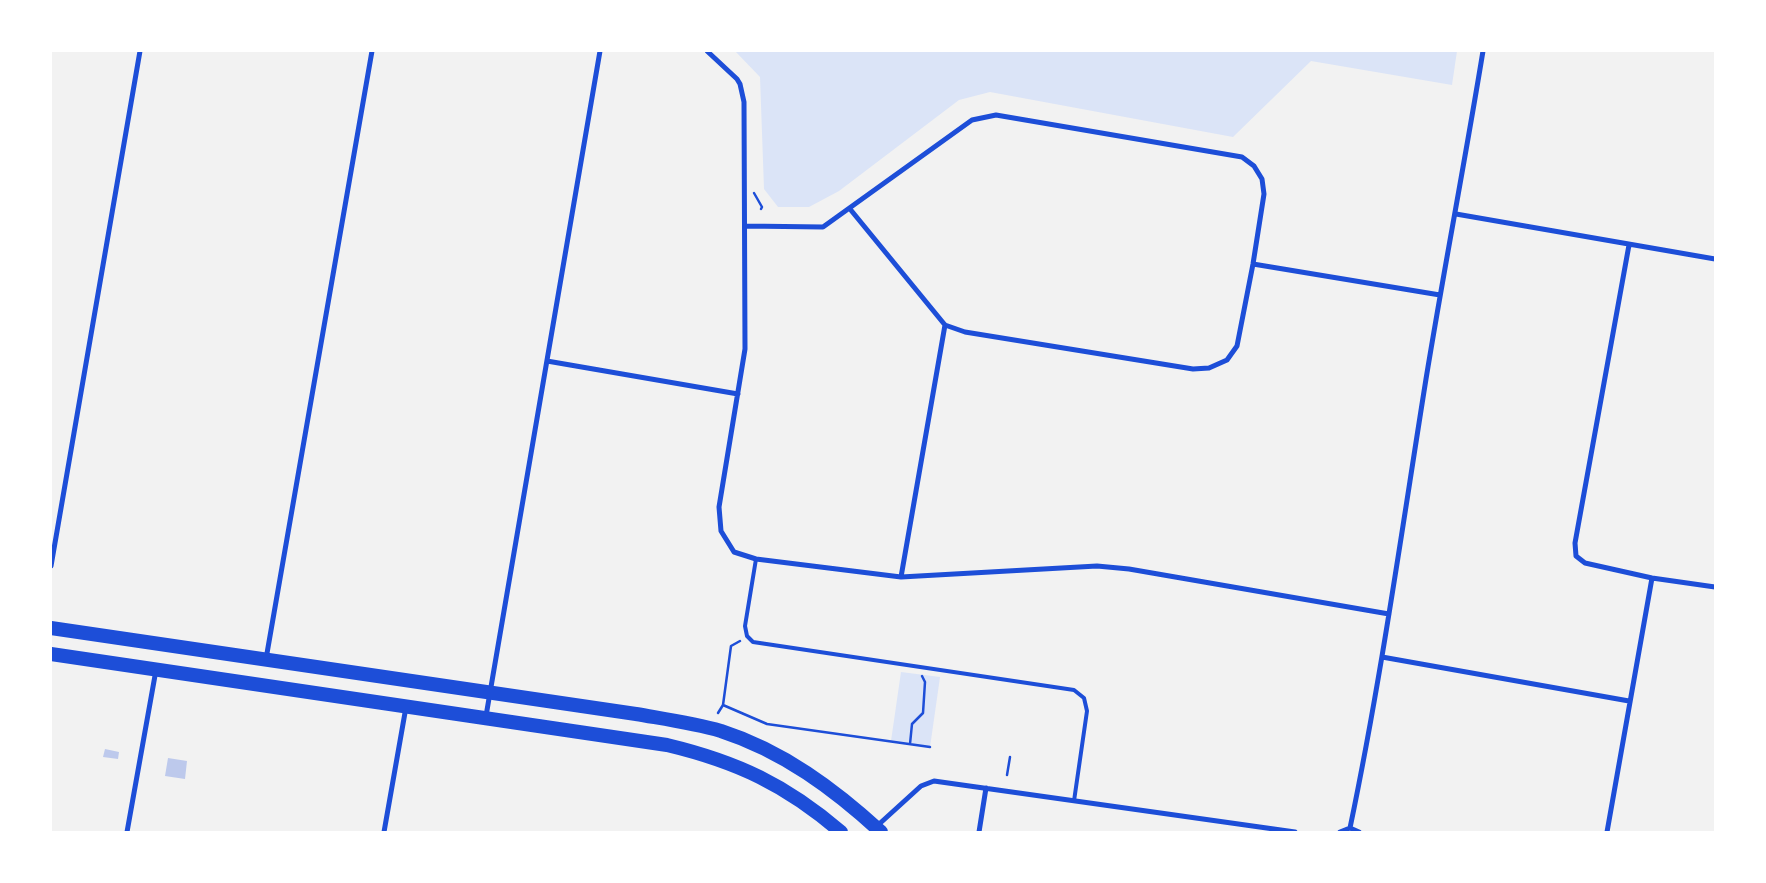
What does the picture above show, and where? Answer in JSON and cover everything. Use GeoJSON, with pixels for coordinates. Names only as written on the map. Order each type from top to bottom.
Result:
{"type":"FeatureCollection","features":[{"type":"Feature","properties":{"kind":"highway"},"geometry":{"type":"LineString","coordinates":[[51,628],[636,714],[679,721],[721,731],[782,757],[804,770],[852,805],[876,830]]}},
{"type":"Feature","properties":{"kind":"highway"},"geometry":{"type":"LineString","coordinates":[[51,654],[658,743],[725,761],[787,791],[841,832]]}},
{"type":"Feature","properties":{"kind":"street"},"geometry":{"type":"LineString","coordinates":[[51,566],[140,51]]}},
{"type":"Feature","properties":{"kind":"street"},"geometry":{"type":"LineString","coordinates":[[266,660],[372,51]]}},
{"type":"Feature","properties":{"kind":"street"},"geometry":{"type":"LineString","coordinates":[[486,717],[600,51]]}},
{"type":"Feature","properties":{"kind":"street"},"geometry":{"type":"LineString","coordinates":[[707,51],[737,79],[744,102],[744,350],[719,507],[721,531],[734,552],[756,559],[901,577],[1097,566],[1129,569],[1389,614]]}},
{"type":"Feature","properties":{"kind":"street"},"geometry":{"type":"LineString","coordinates":[[1350,828],[1382,656],[1440,295],[1456,214],[1483,51]]}},
{"type":"Feature","properties":{"kind":"street"},"geometry":{"type":"LineString","coordinates":[[745,226],[823,227],[972,120],[996,115],[1242,157],[1254,166],[1262,179],[1264,194],[1237,346],[1227,360],[1209,368],[1193,369],[965,332],[946,325],[850,208]]}},
{"type":"Feature","properties":{"kind":"street"},"geometry":{"type":"LineString","coordinates":[[1456,214],[1715,259]]}},
{"type":"Feature","properties":{"kind":"street"},"geometry":{"type":"LineString","coordinates":[[1629,245],[1575,543],[1576,556],[1584,563],[1652,578],[1715,587]]}},
{"type":"Feature","properties":{"kind":"street"},"geometry":{"type":"LineString","coordinates":[[1253,264],[1440,295]]}},
{"type":"Feature","properties":{"kind":"street"},"geometry":{"type":"LineString","coordinates":[[901,577],[946,325]]}},
{"type":"Feature","properties":{"kind":"street"},"geometry":{"type":"LineString","coordinates":[[547,361],[738,394]]}},
{"type":"Feature","properties":{"kind":"street"},"geometry":{"type":"LineString","coordinates":[[1607,832],[1652,578]]}},
{"type":"Feature","properties":{"kind":"street"},"geometry":{"type":"LineString","coordinates":[[1382,656],[1629,701]]}},
{"type":"Feature","properties":{"kind":"street"},"geometry":{"type":"LineString","coordinates":[[127,832],[156,670]]}},
{"type":"Feature","properties":{"kind":"street"},"geometry":{"type":"LineString","coordinates":[[384,832],[406,707]]}},
{"type":"Feature","properties":{"kind":"street"},"geometry":{"type":"LineString","coordinates":[[876,830],[920,786],[934,781],[1295,832]]}},
{"type":"Feature","properties":{"kind":"street"},"geometry":{"type":"LineString","coordinates":[[979,832],[986,788]]}},
{"type":"Feature","properties":{"kind":"street"},"geometry":{"type":"LineString","coordinates":[[1340,832],[1350,828],[1359,832]]}},
{"type":"Feature","properties":{"kind":"lane"},"geometry":{"type":"LineString","coordinates":[[756,559],[745,626],[747,636],[752,642],[1074,690],[1084,698],[1087,711],[1074,801]]}},
{"type":"Feature","properties":{"kind":"path"},"geometry":{"type":"LineString","coordinates":[[718,713],[723,705],[731,646],[747,636]]}},
{"type":"Feature","properties":{"kind":"path"},"geometry":{"type":"LineString","coordinates":[[910,744],[912,724],[923,713],[926,682],[916,666]]}},
{"type":"Feature","properties":{"kind":"path"},"geometry":{"type":"LineString","coordinates":[[723,705],[767,724],[930,747]]}},
{"type":"Feature","properties":{"kind":"path"},"geometry":{"type":"LineString","coordinates":[[1007,775],[1010,757]]}},
{"type":"Feature","properties":{"kind":"shaded area"},"geometry":{"type":"Polygon","coordinates":[[[735,51],[1457,51],[1452,85],[1311,61],[1233,137],[990,92],[959,100],[839,191],[809,207],[778,207],[764,189],[760,77],[735,51]]]}},
{"type":"Feature","properties":{"kind":"shaded area"},"geometry":{"type":"Polygon","coordinates":[[[901,672],[940,677],[930,747],[891,741],[901,672]]]}},
{"type":"Feature","properties":{"kind":"building"},"geometry":{"type":"Polygon","coordinates":[[[105,749],[119,752],[118,759],[103,757],[105,749]]]}},
{"type":"Feature","properties":{"kind":"building"},"geometry":{"type":"Polygon","coordinates":[[[168,758],[187,761],[185,779],[165,776],[168,758]]]}}]}
